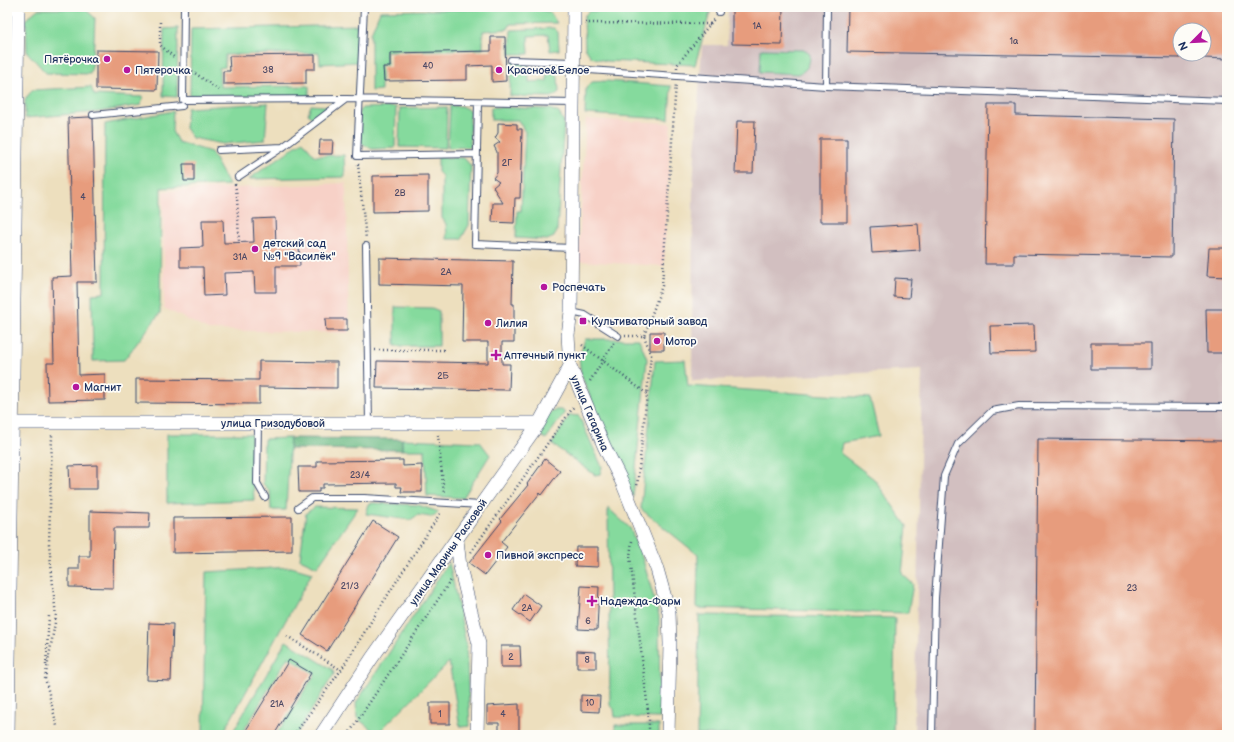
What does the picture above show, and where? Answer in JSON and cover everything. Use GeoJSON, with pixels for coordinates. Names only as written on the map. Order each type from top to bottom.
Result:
{"type":"FeatureCollection","features":[{"type":"Feature","properties":{"kind":"street"},"geometry":{"type":"LineString","coordinates":[[8,735],[10,423],[18,7]]}},
{"type":"Feature","properties":{"kind":"street","name":"улица Гагарина"},"geometry":{"type":"LineString","coordinates":[[575,12],[571,312],[568,335],[570,366],[604,446],[622,482],[657,569],[669,612],[670,644],[668,735]]}},
{"type":"Feature","properties":{"kind":"street","name":"улица Марины Расковой"},"geometry":{"type":"LineString","coordinates":[[321,735],[372,658],[539,423],[570,366]]}},
{"type":"Feature","properties":{"kind":"street","name":"улица Гризодубовой"},"geometry":{"type":"LineString","coordinates":[[10,423],[539,423]]}},
{"type":"Feature","properties":{"kind":"street"},"geometry":{"type":"LineString","coordinates":[[457,540],[460,567],[479,644],[477,735]]}},
{"type":"Feature","properties":{"kind":"lane"},"geometry":{"type":"LineString","coordinates":[[184,7],[183,100],[359,98],[478,102],[574,103]]}},
{"type":"Feature","properties":{"kind":"lane"},"geometry":{"type":"LineString","coordinates":[[364,7],[357,156],[477,154]]}},
{"type":"Feature","properties":{"kind":"lane"},"geometry":{"type":"LineString","coordinates":[[826,86],[827,7]]}},
{"type":"Feature","properties":{"kind":"lane"},"geometry":{"type":"LineString","coordinates":[[512,60],[676,76],[826,86],[1227,101]]}},
{"type":"Feature","properties":{"kind":"lane"},"geometry":{"type":"LineString","coordinates":[[238,177],[283,147],[346,99]]}},
{"type":"Feature","properties":{"kind":"lane"},"geometry":{"type":"LineString","coordinates":[[478,102],[475,244],[572,248]]}},
{"type":"Feature","properties":{"kind":"lane"},"geometry":{"type":"LineString","coordinates":[[93,115],[182,106]]}},
{"type":"Feature","properties":{"kind":"lane"},"geometry":{"type":"LineString","coordinates":[[219,150],[283,147]]}},
{"type":"Feature","properties":{"kind":"lane"},"geometry":{"type":"LineString","coordinates":[[366,246],[369,423]]}},
{"type":"Feature","properties":{"kind":"lane"},"geometry":{"type":"LineString","coordinates":[[571,312],[586,315],[618,336]]}},
{"type":"Feature","properties":{"kind":"lane"},"geometry":{"type":"LineString","coordinates":[[932,735],[935,598],[944,476],[958,444],[992,411],[1019,406],[1227,407]]}},
{"type":"Feature","properties":{"kind":"lane"},"geometry":{"type":"LineString","coordinates":[[258,423],[257,482],[265,497]]}},
{"type":"Feature","properties":{"kind":"lane"},"geometry":{"type":"LineString","coordinates":[[298,508],[312,498],[364,498],[481,505]]}},
{"type":"Feature","properties":{"kind":"path"},"geometry":{"type":"LineString","coordinates":[[647,394],[651,355],[644,336],[662,286],[676,76],[678,65],[719,10]]}},
{"type":"Feature","properties":{"kind":"path"},"geometry":{"type":"LineString","coordinates":[[575,12],[584,23],[710,24]]}},
{"type":"Feature","properties":{"kind":"path"},"geometry":{"type":"LineString","coordinates":[[160,22],[160,45],[183,65],[232,100]]}},
{"type":"Feature","properties":{"kind":"path"},"geometry":{"type":"LineString","coordinates":[[357,156],[366,246]]}},
{"type":"Feature","properties":{"kind":"path"},"geometry":{"type":"LineString","coordinates":[[238,177],[234,179],[237,196],[239,242]]}},
{"type":"Feature","properties":{"kind":"path"},"geometry":{"type":"LineString","coordinates":[[348,735],[460,567],[582,394],[618,336],[644,336]]}},
{"type":"Feature","properties":{"kind":"path"},"geometry":{"type":"LineString","coordinates":[[368,350],[444,350]]}},
{"type":"Feature","properties":{"kind":"path"},"geometry":{"type":"LineString","coordinates":[[45,679],[56,617],[49,544],[53,423]]}},
{"type":"Feature","properties":{"kind":"path"},"geometry":{"type":"LineString","coordinates":[[294,735],[342,670],[382,604],[439,517],[445,503],[437,423]]}},
{"type":"Feature","properties":{"kind":"path"},"geometry":{"type":"LineString","coordinates":[[49,616],[45,679],[57,726]]}},
{"type":"Feature","properties":{"kind":"path"},"geometry":{"type":"LineString","coordinates":[[287,636],[342,670]]}},
{"type":"Feature","properties":{"kind":"shaded area"},"geometry":{"type":"Polygon","coordinates":[[[728,7],[1227,7],[1227,735],[914,735],[922,370],[692,381],[693,185],[702,45],[727,45],[728,7]]]}},
{"type":"Feature","properties":{"kind":"shaded area"},"geometry":{"type":"Polygon","coordinates":[[[586,119],[671,123],[664,266],[578,261],[586,119]]]}},
{"type":"Feature","properties":{"kind":"shaded area","name":"детский сад №9 \"Василёк\""},"geometry":{"type":"Polygon","coordinates":[[[346,183],[349,333],[208,330],[164,308],[163,191],[346,183]]]}},
{"type":"Feature","properties":{"kind":"green space"},"geometry":{"type":"Polygon","coordinates":[[[534,8],[550,12],[557,23],[510,24],[508,29],[483,31],[483,49],[386,51],[387,64],[381,65],[381,90],[371,91],[371,33],[380,11],[534,8]]]}},
{"type":"Feature","properties":{"kind":"green space"},"geometry":{"type":"Polygon","coordinates":[[[38,9],[85,9],[95,18],[93,61],[90,74],[46,73],[27,52],[26,19],[38,9]]]}},
{"type":"Feature","properties":{"kind":"green space"},"geometry":{"type":"Polygon","coordinates":[[[711,9],[695,65],[606,61],[591,57],[585,48],[584,16],[589,11],[711,9]]]}},
{"type":"Feature","properties":{"kind":"green space"},"geometry":{"type":"Polygon","coordinates":[[[360,25],[360,62],[320,64],[319,53],[225,55],[225,67],[219,68],[220,87],[309,86],[309,96],[190,97],[191,29],[360,25]]]}},
{"type":"Feature","properties":{"kind":"green space"},"geometry":{"type":"Polygon","coordinates":[[[178,28],[177,97],[163,96],[164,29],[178,28]]]}},
{"type":"Feature","properties":{"kind":"green space"},"geometry":{"type":"Polygon","coordinates":[[[554,28],[558,32],[559,50],[550,51],[548,35],[528,36],[529,54],[510,54],[511,30],[554,28]]]}},
{"type":"Feature","properties":{"kind":"green space"},"geometry":{"type":"Polygon","coordinates":[[[761,49],[803,50],[807,51],[810,55],[810,61],[805,70],[799,74],[760,72],[761,49]]]}},
{"type":"Feature","properties":{"kind":"green space"},"geometry":{"type":"Polygon","coordinates":[[[511,62],[528,62],[529,82],[547,81],[547,69],[556,72],[558,77],[559,92],[552,97],[510,96],[511,62]]]}},
{"type":"Feature","properties":{"kind":"green space"},"geometry":{"type":"Polygon","coordinates":[[[606,81],[671,86],[669,119],[585,114],[586,88],[592,82],[606,81]]]}},
{"type":"Feature","properties":{"kind":"green space"},"geometry":{"type":"Polygon","coordinates":[[[91,87],[94,95],[143,97],[141,105],[98,112],[25,118],[25,100],[32,90],[91,87]]]}},
{"type":"Feature","properties":{"kind":"green space"},"geometry":{"type":"Polygon","coordinates":[[[268,103],[265,140],[223,144],[192,138],[185,128],[187,108],[268,103]]]}},
{"type":"Feature","properties":{"kind":"green space"},"geometry":{"type":"Polygon","coordinates":[[[311,105],[325,106],[329,110],[314,120],[308,114],[311,105]]]}},
{"type":"Feature","properties":{"kind":"green space"},"geometry":{"type":"Polygon","coordinates":[[[450,106],[462,106],[470,111],[470,147],[448,148],[450,106]]]}},
{"type":"Feature","properties":{"kind":"green space"},"geometry":{"type":"Polygon","coordinates":[[[396,107],[395,148],[372,149],[361,143],[359,111],[362,108],[396,107]]]}},
{"type":"Feature","properties":{"kind":"green space"},"geometry":{"type":"Polygon","coordinates":[[[447,107],[446,148],[399,147],[400,108],[447,107]]]}},
{"type":"Feature","properties":{"kind":"green space"},"geometry":{"type":"Polygon","coordinates":[[[491,107],[550,109],[559,113],[564,122],[557,230],[554,237],[547,240],[516,238],[517,211],[521,211],[525,132],[518,120],[491,120],[491,107]]]}},
{"type":"Feature","properties":{"kind":"green space"},"geometry":{"type":"Polygon","coordinates":[[[173,111],[172,131],[178,142],[211,152],[229,185],[161,188],[160,313],[124,360],[93,361],[92,294],[104,293],[105,124],[173,111]]]}},
{"type":"Feature","properties":{"kind":"green space"},"geometry":{"type":"Polygon","coordinates":[[[303,141],[315,156],[344,155],[345,177],[249,179],[303,141]]]}},
{"type":"Feature","properties":{"kind":"green space"},"geometry":{"type":"Polygon","coordinates":[[[438,157],[464,158],[471,166],[469,225],[461,239],[447,239],[446,224],[442,218],[442,176],[438,172],[438,157]]]}},
{"type":"Feature","properties":{"kind":"green space"},"geometry":{"type":"Polygon","coordinates":[[[395,307],[432,308],[439,311],[439,346],[395,346],[395,307]]]}},
{"type":"Feature","properties":{"kind":"green space"},"geometry":{"type":"Polygon","coordinates":[[[585,339],[639,339],[647,359],[633,497],[581,375],[579,357],[585,339]]]}},
{"type":"Feature","properties":{"kind":"green space"},"geometry":{"type":"Polygon","coordinates":[[[685,360],[688,386],[870,398],[879,436],[842,443],[840,453],[874,479],[907,526],[902,574],[913,584],[908,613],[697,608],[698,555],[641,509],[655,361],[685,360]]]}},
{"type":"Feature","properties":{"kind":"green space"},"geometry":{"type":"Polygon","coordinates":[[[554,410],[561,410],[565,412],[546,439],[536,432],[547,415],[554,410]]]}},
{"type":"Feature","properties":{"kind":"green space"},"geometry":{"type":"Polygon","coordinates":[[[570,415],[579,416],[602,467],[600,474],[595,475],[552,444],[570,415]]]}},
{"type":"Feature","properties":{"kind":"green space"},"geometry":{"type":"Polygon","coordinates":[[[167,434],[251,434],[254,500],[167,503],[167,434]]]}},
{"type":"Feature","properties":{"kind":"green space"},"geometry":{"type":"Polygon","coordinates":[[[290,438],[286,510],[271,510],[270,491],[263,484],[264,439],[290,438]]]}},
{"type":"Feature","properties":{"kind":"green space"},"geometry":{"type":"Polygon","coordinates":[[[290,438],[402,439],[402,450],[289,449],[290,438]]]}},
{"type":"Feature","properties":{"kind":"green space"},"geometry":{"type":"Polygon","coordinates":[[[402,439],[480,442],[490,455],[463,498],[427,496],[425,450],[402,450],[402,439]]]}},
{"type":"Feature","properties":{"kind":"green space"},"geometry":{"type":"Polygon","coordinates":[[[369,504],[418,505],[439,512],[430,517],[418,515],[410,520],[366,514],[369,504]]]}},
{"type":"Feature","properties":{"kind":"green space"},"geometry":{"type":"Polygon","coordinates":[[[315,507],[358,508],[317,567],[300,559],[306,513],[315,507]]]}},
{"type":"Feature","properties":{"kind":"green space"},"geometry":{"type":"Polygon","coordinates":[[[608,508],[630,528],[643,560],[659,616],[660,718],[615,717],[614,709],[610,705],[608,508]]]}},
{"type":"Feature","properties":{"kind":"green space"},"geometry":{"type":"Polygon","coordinates":[[[449,562],[466,643],[470,726],[460,727],[449,662],[377,734],[357,718],[356,703],[449,562]]]}},
{"type":"Feature","properties":{"kind":"green space"},"geometry":{"type":"Polygon","coordinates":[[[291,567],[312,573],[222,735],[213,735],[203,732],[206,572],[291,567]]]}},
{"type":"Feature","properties":{"kind":"green space"},"geometry":{"type":"Polygon","coordinates":[[[699,615],[895,618],[893,735],[697,735],[699,615]]]}},
{"type":"Feature","properties":{"kind":"green space"},"geometry":{"type":"Polygon","coordinates":[[[286,641],[333,670],[334,674],[296,735],[276,735],[315,674],[288,657],[241,735],[231,735],[286,641]]]}},
{"type":"Feature","properties":{"kind":"green space"},"geometry":{"type":"Polygon","coordinates":[[[615,725],[659,725],[659,735],[615,735],[615,725]]]}},
{"type":"Feature","properties":{"kind":"building"},"geometry":{"type":"Polygon","coordinates":[[[732,7],[783,7],[782,45],[732,44],[732,7]]]}},
{"type":"Feature","properties":{"kind":"building"},"geometry":{"type":"Polygon","coordinates":[[[848,7],[1227,7],[1227,59],[1212,58],[1212,22],[1172,22],[1172,58],[847,52],[848,7]]]}},
{"type":"Feature","properties":{"kind":"building"},"geometry":{"type":"Polygon","coordinates":[[[491,37],[505,37],[506,81],[492,82],[492,65],[467,66],[467,80],[384,81],[383,67],[390,67],[390,53],[491,51],[491,37]]]}},
{"type":"Feature","properties":{"kind":"building","name":"Пятерочка"},"geometry":{"type":"Polygon","coordinates":[[[96,50],[158,51],[157,90],[96,89],[96,50]]]}},
{"type":"Feature","properties":{"kind":"building"},"geometry":{"type":"Polygon","coordinates":[[[315,55],[315,69],[306,69],[306,83],[223,84],[223,71],[230,71],[229,56],[315,55]]]}},
{"type":"Feature","properties":{"kind":"building"},"geometry":{"type":"Polygon","coordinates":[[[988,105],[1016,105],[1016,115],[1174,119],[1172,257],[1014,254],[1014,264],[985,264],[988,105]]]}},
{"type":"Feature","properties":{"kind":"building"},"geometry":{"type":"Polygon","coordinates":[[[89,117],[93,119],[97,282],[77,282],[79,375],[105,374],[105,400],[48,401],[47,363],[54,363],[52,277],[72,276],[68,118],[89,117]]]}},
{"type":"Feature","properties":{"kind":"building"},"geometry":{"type":"Polygon","coordinates":[[[737,121],[755,121],[753,173],[735,173],[737,121]]]}},
{"type":"Feature","properties":{"kind":"building"},"geometry":{"type":"Polygon","coordinates":[[[498,123],[517,124],[517,129],[522,129],[520,198],[515,198],[514,223],[492,222],[493,203],[503,203],[493,187],[499,182],[493,178],[497,173],[497,152],[494,146],[500,142],[495,138],[498,133],[498,123]]]}},
{"type":"Feature","properties":{"kind":"building"},"geometry":{"type":"Polygon","coordinates":[[[820,139],[847,139],[847,222],[820,222],[820,139]]]}},
{"type":"Feature","properties":{"kind":"building"},"geometry":{"type":"Polygon","coordinates":[[[320,140],[333,140],[332,154],[319,154],[320,140]]]}},
{"type":"Feature","properties":{"kind":"building"},"geometry":{"type":"Polygon","coordinates":[[[183,164],[194,164],[194,181],[184,181],[183,164]]]}},
{"type":"Feature","properties":{"kind":"building"},"geometry":{"type":"Polygon","coordinates":[[[428,175],[428,211],[373,212],[373,176],[428,175]]]}},
{"type":"Feature","properties":{"kind":"building"},"geometry":{"type":"Polygon","coordinates":[[[275,218],[276,245],[299,245],[300,266],[276,266],[276,292],[255,292],[254,272],[224,273],[225,295],[204,296],[203,267],[180,267],[180,248],[203,247],[202,220],[223,220],[224,243],[254,242],[253,219],[275,218]]]}},
{"type":"Feature","properties":{"kind":"building"},"geometry":{"type":"Polygon","coordinates":[[[918,224],[920,250],[872,253],[870,227],[918,224]]]}},
{"type":"Feature","properties":{"kind":"building"},"geometry":{"type":"Polygon","coordinates":[[[1209,248],[1227,248],[1227,277],[1207,276],[1209,248]]]}},
{"type":"Feature","properties":{"kind":"building"},"geometry":{"type":"Polygon","coordinates":[[[379,258],[513,261],[512,304],[514,304],[514,342],[502,342],[502,364],[510,364],[509,390],[376,388],[377,361],[488,363],[488,342],[462,342],[463,286],[379,284],[379,258]]]}},
{"type":"Feature","properties":{"kind":"building"},"geometry":{"type":"Polygon","coordinates":[[[895,278],[911,279],[909,298],[894,297],[895,278]]]}},
{"type":"Feature","properties":{"kind":"building"},"geometry":{"type":"Polygon","coordinates":[[[1206,309],[1227,309],[1227,353],[1207,353],[1206,309]]]}},
{"type":"Feature","properties":{"kind":"building"},"geometry":{"type":"Polygon","coordinates":[[[325,319],[347,319],[347,331],[326,331],[325,319]]]}},
{"type":"Feature","properties":{"kind":"building"},"geometry":{"type":"Polygon","coordinates":[[[1034,325],[1035,352],[991,353],[990,326],[1034,325]]]}},
{"type":"Feature","properties":{"kind":"building","name":"Мотор"},"geometry":{"type":"Polygon","coordinates":[[[650,332],[664,332],[664,350],[650,350],[650,332]]]}},
{"type":"Feature","properties":{"kind":"building"},"geometry":{"type":"Polygon","coordinates":[[[1091,343],[1151,343],[1151,369],[1091,369],[1091,343]]]}},
{"type":"Feature","properties":{"kind":"building"},"geometry":{"type":"Polygon","coordinates":[[[259,361],[337,362],[337,388],[259,387],[259,404],[136,403],[136,379],[259,380],[259,361]]]}},
{"type":"Feature","properties":{"kind":"building"},"geometry":{"type":"Polygon","coordinates":[[[1038,439],[1227,441],[1227,735],[1035,735],[1038,439]]]}},
{"type":"Feature","properties":{"kind":"building"},"geometry":{"type":"Polygon","coordinates":[[[545,459],[560,471],[542,495],[540,493],[501,542],[507,547],[485,575],[469,563],[502,521],[500,519],[528,485],[527,484],[545,459]]]}},
{"type":"Feature","properties":{"kind":"building"},"geometry":{"type":"Polygon","coordinates":[[[403,460],[403,466],[422,465],[422,492],[401,492],[402,487],[396,487],[396,483],[323,484],[323,488],[319,488],[319,492],[299,492],[298,467],[317,467],[317,461],[403,460]]]}},
{"type":"Feature","properties":{"kind":"building"},"geometry":{"type":"Polygon","coordinates":[[[97,465],[97,489],[70,489],[69,466],[97,465]]]}},
{"type":"Feature","properties":{"kind":"building"},"geometry":{"type":"Polygon","coordinates":[[[90,511],[150,513],[149,528],[114,528],[113,588],[69,587],[69,569],[79,569],[79,556],[90,556],[90,511]]]}},
{"type":"Feature","properties":{"kind":"building"},"geometry":{"type":"Polygon","coordinates":[[[292,517],[292,551],[173,553],[173,518],[292,517]]]}},
{"type":"Feature","properties":{"kind":"building"},"geometry":{"type":"Polygon","coordinates":[[[373,521],[398,537],[327,651],[302,635],[373,521]]]}},
{"type":"Feature","properties":{"kind":"building"},"geometry":{"type":"Polygon","coordinates":[[[576,547],[598,547],[598,567],[575,566],[576,547]]]}},
{"type":"Feature","properties":{"kind":"building"},"geometry":{"type":"Polygon","coordinates":[[[581,586],[599,587],[597,630],[578,629],[581,586]]]}},
{"type":"Feature","properties":{"kind":"building"},"geometry":{"type":"Polygon","coordinates":[[[524,594],[541,606],[530,622],[513,610],[524,594]]]}},
{"type":"Feature","properties":{"kind":"building"},"geometry":{"type":"Polygon","coordinates":[[[149,623],[173,624],[171,681],[147,680],[149,623]]]}},
{"type":"Feature","properties":{"kind":"building"},"geometry":{"type":"Polygon","coordinates":[[[501,646],[520,646],[521,667],[501,667],[501,646]]]}},
{"type":"Feature","properties":{"kind":"building"},"geometry":{"type":"Polygon","coordinates":[[[577,651],[596,652],[596,668],[577,668],[577,651]]]}},
{"type":"Feature","properties":{"kind":"building"},"geometry":{"type":"Polygon","coordinates":[[[289,660],[311,673],[274,735],[243,735],[289,660]]]}},
{"type":"Feature","properties":{"kind":"building"},"geometry":{"type":"Polygon","coordinates":[[[581,695],[600,696],[599,712],[581,711],[581,695]]]}},
{"type":"Feature","properties":{"kind":"building"},"geometry":{"type":"Polygon","coordinates":[[[430,703],[450,703],[450,724],[430,724],[430,703]]]}},
{"type":"Feature","properties":{"kind":"building"},"geometry":{"type":"Polygon","coordinates":[[[519,704],[519,735],[499,735],[499,723],[487,723],[487,706],[519,704]]]}},
{"type":"Feature","properties":{"kind":"place","name":"Пятёрочка"},"geometry":{"type":"Point","coordinates":[107,59]}},
{"type":"Feature","properties":{"kind":"place","name":"Пятерочка"},"geometry":{"type":"Point","coordinates":[127,70]}},
{"type":"Feature","properties":{"kind":"place","name":"Красное&Белое"},"geometry":{"type":"Point","coordinates":[499,70]}},
{"type":"Feature","properties":{"kind":"place","name":"детский сад №9 \"Василёк\""},"geometry":{"type":"Point","coordinates":[255,249]}},
{"type":"Feature","properties":{"kind":"place","name":"Роспечать"},"geometry":{"type":"Point","coordinates":[544,287]}},
{"type":"Feature","properties":{"kind":"place","name":"Культиваторный завод"},"geometry":{"type":"Point","coordinates":[583,321]}},
{"type":"Feature","properties":{"kind":"place","name":"Лилия"},"geometry":{"type":"Point","coordinates":[488,323]}},
{"type":"Feature","properties":{"kind":"place","name":"Мотор"},"geometry":{"type":"Point","coordinates":[657,341]}},
{"type":"Feature","properties":{"kind":"place","name":"Аптечный пункт"},"geometry":{"type":"Point","coordinates":[496,355]}},
{"type":"Feature","properties":{"kind":"place","name":"Магнит"},"geometry":{"type":"Point","coordinates":[76,387]}},
{"type":"Feature","properties":{"kind":"place","name":"Пивной экспресс"},"geometry":{"type":"Point","coordinates":[488,555]}},
{"type":"Feature","properties":{"kind":"place","name":"Надежда-Фарм"},"geometry":{"type":"Point","coordinates":[592,601]}}]}
